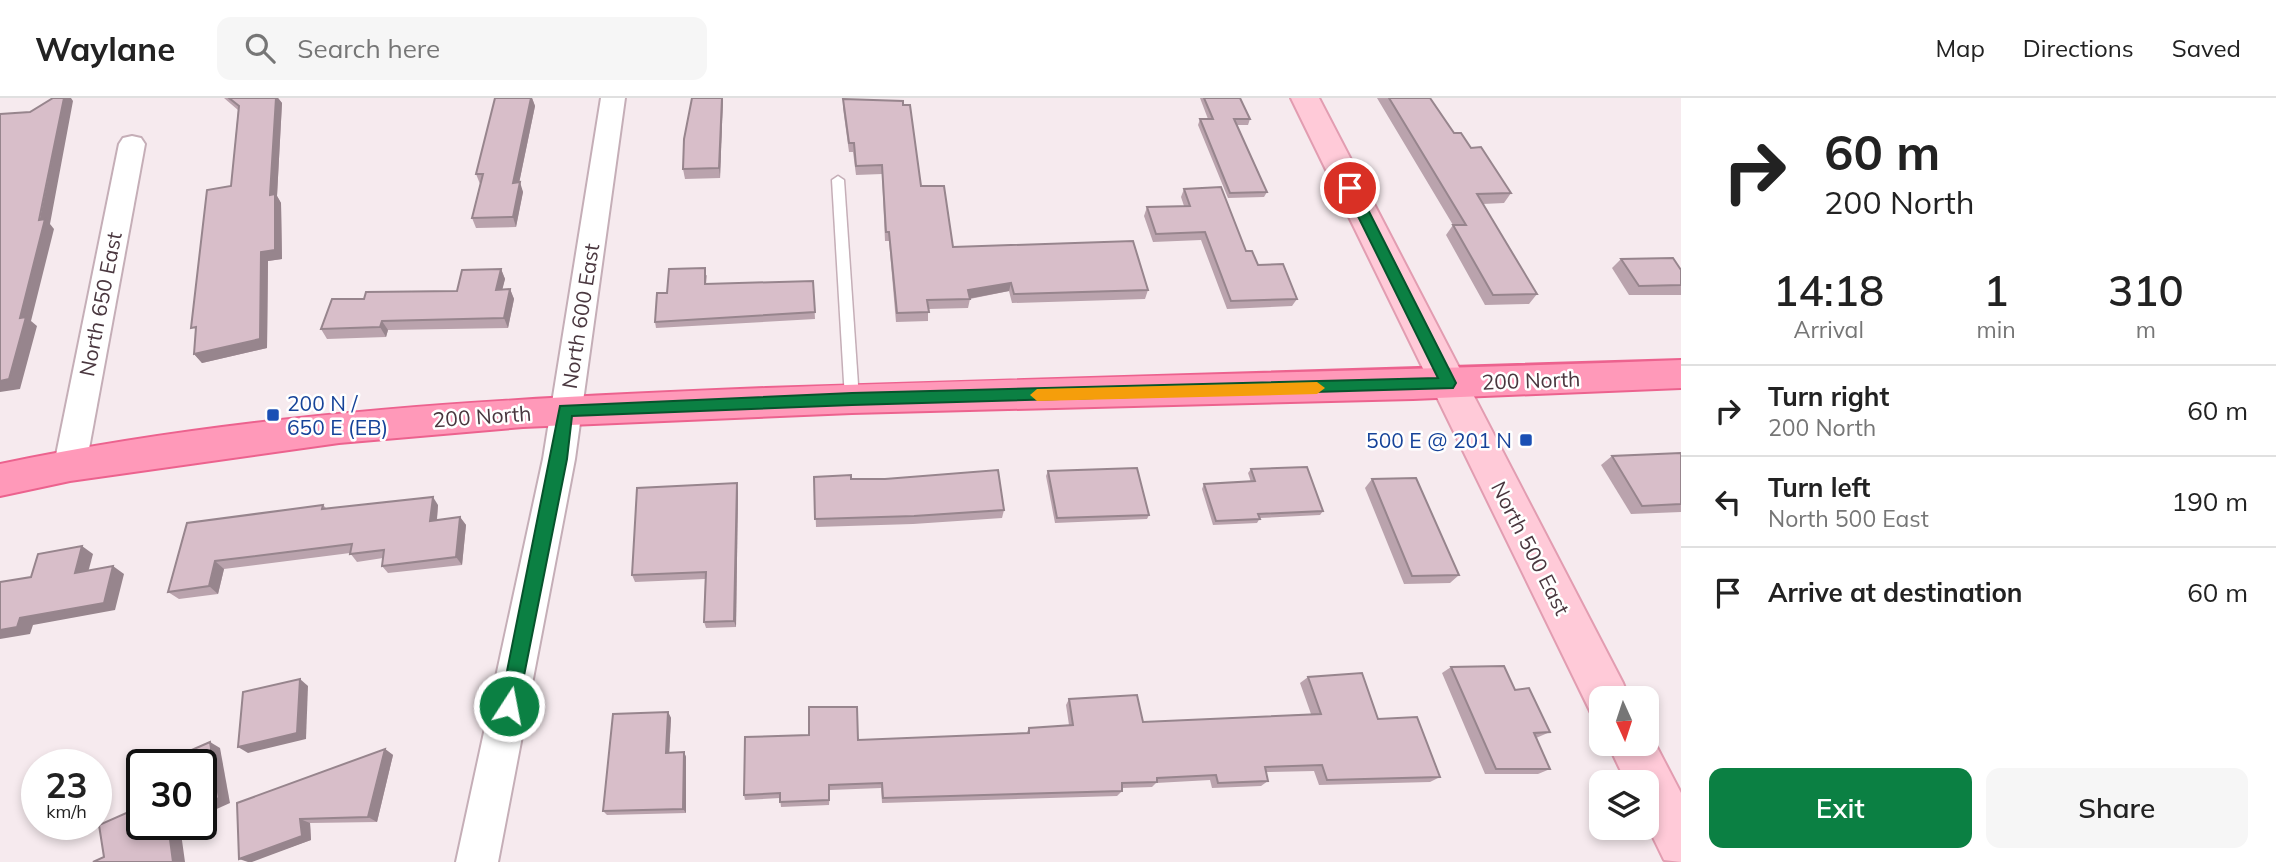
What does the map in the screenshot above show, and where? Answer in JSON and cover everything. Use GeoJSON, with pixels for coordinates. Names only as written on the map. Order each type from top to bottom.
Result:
{"type":"FeatureCollection","features":[{"type":"Feature","properties":{"kind":"main road","name":"200 North"},"geometry":{"type":"LineString","coordinates":[[0,480],[70,465],[339,428],[566,411],[852,399],[1681,374]]}},
{"type":"Feature","properties":{"kind":"street","name":"North 600 East"},"geometry":{"type":"LineString","coordinates":[[477,862],[559,459],[613,98]]}},
{"type":"Feature","properties":{"kind":"street","name":"North 500 East"},"geometry":{"type":"LineString","coordinates":[[1305,98],[1601,686]]}},
{"type":"Feature","properties":{"kind":"street","name":"North 650 East"},"geometry":{"type":"LineString","coordinates":[[70,465],[132,144]]}},
{"type":"Feature","properties":{"kind":"street"},"geometry":{"type":"LineString","coordinates":[[1637,756],[1681,843]]}},
{"type":"Feature","properties":{"kind":"lane"},"geometry":{"type":"LineString","coordinates":[[838,180],[852,399]]}},
{"type":"Feature","properties":{"kind":"building"},"geometry":{"type":"Polygon","coordinates":[[[53,98],[64,98],[39,220],[45,219],[20,318],[26,317],[9,379],[0,381],[0,114],[30,112],[53,98]]]}},
{"type":"Feature","properties":{"kind":"building"},"geometry":{"type":"Polygon","coordinates":[[[229,98],[276,98],[270,195],[275,194],[275,250],[261,252],[260,339],[194,354],[196,327],[191,328],[207,190],[231,186],[239,106],[229,98]]]}},
{"type":"Feature","properties":{"kind":"building"},"geometry":{"type":"Polygon","coordinates":[[[495,98],[531,98],[513,183],[520,182],[513,217],[472,218],[483,174],[476,174],[495,98]]]}},
{"type":"Feature","properties":{"kind":"building"},"geometry":{"type":"Polygon","coordinates":[[[692,98],[722,98],[719,168],[683,169],[684,139],[692,98]]]}},
{"type":"Feature","properties":{"kind":"building"},"geometry":{"type":"Polygon","coordinates":[[[1204,98],[1240,98],[1250,119],[1234,119],[1267,192],[1230,193],[1200,119],[1213,119],[1204,98]]]}},
{"type":"Feature","properties":{"kind":"building"},"geometry":{"type":"Polygon","coordinates":[[[1389,98],[1430,98],[1454,133],[1461,133],[1471,148],[1481,147],[1511,193],[1477,194],[1537,294],[1493,295],[1453,225],[1466,225],[1389,98]]]}},
{"type":"Feature","properties":{"kind":"building"},"geometry":{"type":"Polygon","coordinates":[[[843,99],[903,101],[903,105],[910,105],[921,186],[944,186],[953,247],[1133,241],[1148,290],[1014,294],[1011,283],[968,290],[970,299],[927,300],[929,312],[897,313],[889,232],[886,232],[882,165],[856,166],[854,143],[849,143],[843,99]]]}},
{"type":"Feature","properties":{"kind":"building"},"geometry":{"type":"Polygon","coordinates":[[[1221,187],[1246,251],[1252,251],[1258,265],[1283,264],[1297,299],[1231,301],[1205,232],[1156,234],[1147,207],[1190,206],[1184,189],[1221,187]]]}},
{"type":"Feature","properties":{"kind":"building"},"geometry":{"type":"Polygon","coordinates":[[[1673,258],[1681,270],[1681,285],[1639,286],[1621,259],[1673,258]]]}},
{"type":"Feature","properties":{"kind":"building"},"geometry":{"type":"Polygon","coordinates":[[[705,268],[705,284],[813,281],[815,312],[655,322],[657,293],[667,293],[669,269],[705,268]]]}},
{"type":"Feature","properties":{"kind":"building"},"geometry":{"type":"Polygon","coordinates":[[[501,269],[496,290],[510,289],[504,318],[382,321],[380,327],[321,329],[332,299],[364,299],[366,292],[457,291],[462,270],[501,269]]]}},
{"type":"Feature","properties":{"kind":"building"},"geometry":{"type":"Polygon","coordinates":[[[1681,453],[1681,504],[1642,506],[1612,456],[1681,453]]]}},
{"type":"Feature","properties":{"kind":"building"},"geometry":{"type":"Polygon","coordinates":[[[1307,467],[1323,511],[1258,514],[1260,519],[1216,521],[1204,484],[1255,481],[1251,469],[1307,467]]]}},
{"type":"Feature","properties":{"kind":"building"},"geometry":{"type":"Polygon","coordinates":[[[1137,468],[1149,515],[1057,518],[1048,471],[1137,468]]]}},
{"type":"Feature","properties":{"kind":"building"},"geometry":{"type":"Polygon","coordinates":[[[998,470],[1004,510],[815,519],[814,477],[851,475],[851,479],[885,479],[998,470]]]}},
{"type":"Feature","properties":{"kind":"building"},"geometry":{"type":"Polygon","coordinates":[[[1416,478],[1459,575],[1412,576],[1372,479],[1416,478]]]}},
{"type":"Feature","properties":{"kind":"building"},"geometry":{"type":"Polygon","coordinates":[[[737,483],[734,621],[704,622],[706,572],[632,575],[637,488],[737,483]]]}},
{"type":"Feature","properties":{"kind":"building"},"geometry":{"type":"Polygon","coordinates":[[[433,497],[430,521],[460,517],[456,557],[382,566],[384,550],[350,554],[352,544],[215,561],[209,586],[168,592],[187,523],[323,505],[322,509],[433,497]]]}},
{"type":"Feature","properties":{"kind":"building"},"geometry":{"type":"Polygon","coordinates":[[[82,546],[75,573],[113,566],[104,603],[20,618],[17,627],[0,630],[0,582],[31,577],[38,554],[82,546]]]}},
{"type":"Feature","properties":{"kind":"building"},"geometry":{"type":"Polygon","coordinates":[[[1504,666],[1515,690],[1529,688],[1550,732],[1534,733],[1550,769],[1496,769],[1451,667],[1504,666]]]}},
{"type":"Feature","properties":{"kind":"building"},"geometry":{"type":"Polygon","coordinates":[[[1362,673],[1378,719],[1417,717],[1440,777],[1327,780],[1322,765],[1265,767],[1268,781],[1218,783],[1216,775],[1157,778],[1157,782],[1122,783],[1122,791],[883,798],[882,783],[829,785],[829,800],[780,802],[780,793],[744,795],[745,737],[809,735],[809,707],[857,707],[858,740],[1029,733],[1029,728],[1073,725],[1069,699],[1137,695],[1143,722],[1321,714],[1308,677],[1362,673]]]}},
{"type":"Feature","properties":{"kind":"building"},"geometry":{"type":"Polygon","coordinates":[[[300,679],[297,733],[238,747],[243,692],[300,679]]]}},
{"type":"Feature","properties":{"kind":"building"},"geometry":{"type":"Polygon","coordinates":[[[668,712],[666,753],[684,752],[683,809],[603,811],[613,714],[668,712]]]}},
{"type":"Feature","properties":{"kind":"building"},"geometry":{"type":"Polygon","coordinates":[[[210,742],[211,749],[194,749],[210,742]]]}},
{"type":"Feature","properties":{"kind":"building"},"geometry":{"type":"Polygon","coordinates":[[[385,749],[368,817],[300,819],[302,836],[239,859],[237,803],[385,749]]]}},
{"type":"Feature","properties":{"kind":"building"},"geometry":{"type":"Polygon","coordinates":[[[126,813],[126,840],[170,840],[173,862],[93,862],[104,857],[101,840],[112,840],[112,819],[126,813]]]}},
{"type":"Feature","properties":{"kind":"slow traffic"},"geometry":{"type":"LineString","coordinates":[[1037,395],[1317,388]]}},
{"type":"Feature","properties":{"kind":"place","name":"200 N / 650 E (EB)"},"geometry":{"type":"Point","coordinates":[273,415]}},
{"type":"Feature","properties":{"kind":"place","name":"500 E @ 201 N"},"geometry":{"type":"Point","coordinates":[1526,440]}},
{"type":"Feature","properties":{"kind":"route"},"geometry":{"type":"LineString","coordinates":[[509,706],[559,459],[566,411],[852,399],[1448,383],[1350,188]]}}]}
